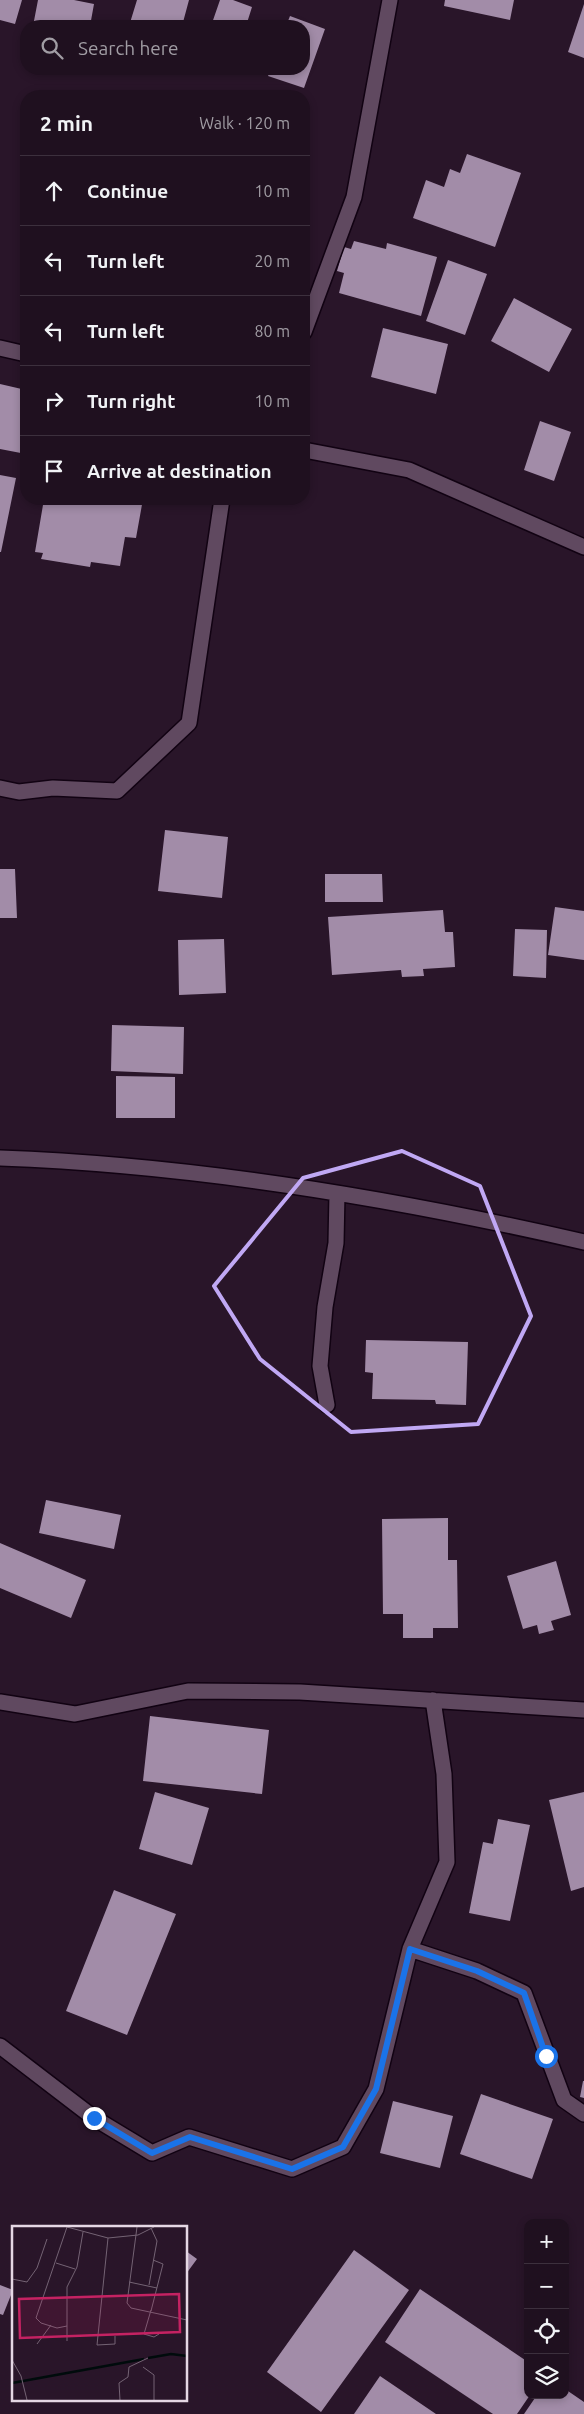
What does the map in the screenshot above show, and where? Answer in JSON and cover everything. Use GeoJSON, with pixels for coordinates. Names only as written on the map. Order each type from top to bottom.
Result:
{"type":"FeatureCollection","features":[{"type":"Feature","properties":{"kind":"street"},"geometry":{"type":"LineString","coordinates":[[310,316],[354,198],[390,0]]}},
{"type":"Feature","properties":{"kind":"street"},"geometry":{"type":"LineString","coordinates":[[0,348],[20,353]]}},
{"type":"Feature","properties":{"kind":"street"},"geometry":{"type":"LineString","coordinates":[[310,451],[409,470],[584,547]]}},
{"type":"Feature","properties":{"kind":"street"},"geometry":{"type":"LineString","coordinates":[[0,788],[19,792],[53,788],[117,791],[189,723],[221,505]]}},
{"type":"Feature","properties":{"kind":"street"},"geometry":{"type":"LineString","coordinates":[[0,1158],[47,1160],[181,1172],[338,1193],[506,1224],[584,1242]]}},
{"type":"Feature","properties":{"kind":"street"},"geometry":{"type":"LineString","coordinates":[[326,1405],[320,1366],[325,1307],[336,1243],[338,1193]]}},
{"type":"Feature","properties":{"kind":"street"},"geometry":{"type":"LineString","coordinates":[[0,1702],[75,1714],[188,1691],[300,1692],[584,1710]]}},
{"type":"Feature","properties":{"kind":"street"},"geometry":{"type":"LineString","coordinates":[[0,2046],[94,2118],[152,2153],[190,2137],[292,2169],[343,2147],[376,2089],[410,1949],[447,1862],[444,1774],[433,1700]]}},
{"type":"Feature","properties":{"kind":"street"},"geometry":{"type":"LineString","coordinates":[[410,1949],[477,1971],[524,1993],[564,2100],[584,2114]]}},
{"type":"Feature","properties":{"kind":"highlighted area"},"geometry":{"type":"Polygon","coordinates":[[[402,1151],[480,1186],[531,1316],[478,1424],[351,1432],[260,1359],[214,1286],[303,1178],[402,1151]]]}},
{"type":"Feature","properties":{"kind":"building"},"geometry":{"type":"Polygon","coordinates":[[[0,0],[22,0],[15,24],[0,20],[0,0]]]}},
{"type":"Feature","properties":{"kind":"building"},"geometry":{"type":"Polygon","coordinates":[[[38,0],[74,0],[94,4],[91,20],[34,20],[38,0]]]}},
{"type":"Feature","properties":{"kind":"building"},"geometry":{"type":"Polygon","coordinates":[[[137,0],[189,0],[184,20],[131,20],[137,0]]]}},
{"type":"Feature","properties":{"kind":"building"},"geometry":{"type":"Polygon","coordinates":[[[220,0],[233,0],[252,7],[248,20],[213,20],[220,0]]]}},
{"type":"Feature","properties":{"kind":"building"},"geometry":{"type":"Polygon","coordinates":[[[445,0],[514,0],[510,20],[444,6],[445,0]]]}},
{"type":"Feature","properties":{"kind":"building"},"geometry":{"type":"Polygon","coordinates":[[[584,4],[584,58],[568,52],[584,4]]]}},
{"type":"Feature","properties":{"kind":"building"},"geometry":{"type":"Polygon","coordinates":[[[290,16],[301,20],[288,20],[290,16]]]}},
{"type":"Feature","properties":{"kind":"building"},"geometry":{"type":"Polygon","coordinates":[[[310,23],[325,29],[310,71],[310,23]]]}},
{"type":"Feature","properties":{"kind":"building"},"geometry":{"type":"Polygon","coordinates":[[[268,75],[309,75],[304,88],[268,75]]]}},
{"type":"Feature","properties":{"kind":"building"},"geometry":{"type":"Polygon","coordinates":[[[467,154],[521,173],[495,247],[413,218],[426,180],[444,187],[450,169],[460,173],[467,154]]]}},
{"type":"Feature","properties":{"kind":"building"},"geometry":{"type":"Polygon","coordinates":[[[354,241],[386,249],[387,243],[437,257],[421,316],[339,293],[344,273],[337,271],[344,247],[351,249],[354,241]]]}},
{"type":"Feature","properties":{"kind":"building"},"geometry":{"type":"Polygon","coordinates":[[[448,260],[487,274],[465,335],[426,321],[448,260]]]}},
{"type":"Feature","properties":{"kind":"building"},"geometry":{"type":"Polygon","coordinates":[[[514,298],[572,329],[549,372],[491,341],[514,298]]]}},
{"type":"Feature","properties":{"kind":"building"},"geometry":{"type":"Polygon","coordinates":[[[383,328],[448,344],[436,394],[371,377],[383,328]]]}},
{"type":"Feature","properties":{"kind":"building"},"geometry":{"type":"Polygon","coordinates":[[[0,384],[20,389],[20,453],[0,449],[0,384]]]}},
{"type":"Feature","properties":{"kind":"building"},"geometry":{"type":"Polygon","coordinates":[[[540,421],[571,432],[554,481],[524,470],[540,421]]]}},
{"type":"Feature","properties":{"kind":"building"},"geometry":{"type":"Polygon","coordinates":[[[0,475],[16,478],[1,552],[0,552],[0,475]]]}},
{"type":"Feature","properties":{"kind":"building"},"geometry":{"type":"Polygon","coordinates":[[[43,505],[142,505],[136,538],[125,537],[120,566],[91,562],[90,567],[41,559],[43,553],[35,552],[43,505]]]}},
{"type":"Feature","properties":{"kind":"building"},"geometry":{"type":"Polygon","coordinates":[[[165,830],[228,837],[222,898],[158,891],[165,830]]]}},
{"type":"Feature","properties":{"kind":"building"},"geometry":{"type":"Polygon","coordinates":[[[0,869],[15,869],[17,918],[0,918],[0,869]]]}},
{"type":"Feature","properties":{"kind":"building"},"geometry":{"type":"Polygon","coordinates":[[[325,874],[382,874],[383,902],[325,902],[325,874]]]}},
{"type":"Feature","properties":{"kind":"building"},"geometry":{"type":"Polygon","coordinates":[[[555,907],[584,911],[584,960],[548,955],[555,907]]]}},
{"type":"Feature","properties":{"kind":"building"},"geometry":{"type":"Polygon","coordinates":[[[443,910],[445,932],[453,932],[455,967],[423,969],[424,976],[402,977],[401,970],[332,975],[328,917],[443,910]]]}},
{"type":"Feature","properties":{"kind":"building"},"geometry":{"type":"Polygon","coordinates":[[[515,929],[547,930],[546,978],[513,976],[515,929]]]}},
{"type":"Feature","properties":{"kind":"building"},"geometry":{"type":"Polygon","coordinates":[[[224,939],[226,993],[179,995],[178,940],[224,939]]]}},
{"type":"Feature","properties":{"kind":"building"},"geometry":{"type":"Polygon","coordinates":[[[112,1025],[184,1027],[183,1074],[111,1071],[112,1025]]]}},
{"type":"Feature","properties":{"kind":"building"},"geometry":{"type":"Polygon","coordinates":[[[116,1076],[175,1077],[175,1118],[116,1118],[116,1076]]]}},
{"type":"Feature","properties":{"kind":"building"},"geometry":{"type":"Polygon","coordinates":[[[366,1340],[468,1342],[466,1405],[436,1404],[435,1400],[372,1399],[373,1373],[365,1372],[366,1340]]]}},
{"type":"Feature","properties":{"kind":"building"},"geometry":{"type":"Polygon","coordinates":[[[46,1500],[121,1515],[114,1549],[39,1533],[46,1500]]]}},
{"type":"Feature","properties":{"kind":"building"},"geometry":{"type":"Polygon","coordinates":[[[448,1518],[448,1560],[457,1560],[458,1628],[433,1628],[433,1638],[403,1638],[403,1614],[383,1614],[382,1519],[448,1518]]]}},
{"type":"Feature","properties":{"kind":"building"},"geometry":{"type":"Polygon","coordinates":[[[0,1543],[86,1580],[71,1618],[0,1588],[0,1543]]]}},
{"type":"Feature","properties":{"kind":"building"},"geometry":{"type":"Polygon","coordinates":[[[556,1561],[571,1615],[551,1621],[554,1630],[539,1634],[537,1625],[523,1629],[507,1576],[556,1561]]]}},
{"type":"Feature","properties":{"kind":"building"},"geometry":{"type":"Polygon","coordinates":[[[150,1716],[269,1730],[262,1794],[143,1781],[150,1716]]]}},
{"type":"Feature","properties":{"kind":"building"},"geometry":{"type":"Polygon","coordinates":[[[155,1792],[209,1808],[192,1865],[139,1849],[155,1792]]]}},
{"type":"Feature","properties":{"kind":"building"},"geometry":{"type":"Polygon","coordinates":[[[584,1792],[584,1887],[571,1891],[549,1800],[584,1792]]]}},
{"type":"Feature","properties":{"kind":"building"},"geometry":{"type":"Polygon","coordinates":[[[498,1819],[530,1825],[510,1921],[469,1913],[483,1842],[493,1844],[498,1819]]]}},
{"type":"Feature","properties":{"kind":"building"},"geometry":{"type":"Polygon","coordinates":[[[114,1890],[176,1914],[127,2035],[66,2011],[114,1890]]]}},
{"type":"Feature","properties":{"kind":"building"},"geometry":{"type":"Polygon","coordinates":[[[584,2081],[584,2098],[580,2097],[584,2081]]]}},
{"type":"Feature","properties":{"kind":"building"},"geometry":{"type":"Polygon","coordinates":[[[481,2094],[553,2119],[532,2179],[460,2154],[481,2094]]]}},
{"type":"Feature","properties":{"kind":"building"},"geometry":{"type":"Polygon","coordinates":[[[393,2101],[453,2116],[440,2168],[380,2153],[393,2101]]]}},
{"type":"Feature","properties":{"kind":"building"},"geometry":{"type":"Polygon","coordinates":[[[354,2250],[409,2290],[321,2412],[267,2372],[354,2250]]]}},
{"type":"Feature","properties":{"kind":"building"},"geometry":{"type":"Polygon","coordinates":[[[188,2252],[197,2259],[188,2271],[188,2252]]]}},
{"type":"Feature","properties":{"kind":"building"},"geometry":{"type":"Polygon","coordinates":[[[0,2285],[12,2290],[12,2292],[3,2315],[0,2314],[0,2285]]]}},
{"type":"Feature","properties":{"kind":"building"},"geometry":{"type":"Polygon","coordinates":[[[420,2289],[524,2359],[524,2399],[527,2399],[517,2414],[493,2414],[385,2342],[420,2289]]]}},
{"type":"Feature","properties":{"kind":"building"},"geometry":{"type":"Polygon","coordinates":[[[380,2376],[436,2414],[354,2414],[380,2376]]]}},
{"type":"Feature","properties":{"kind":"building"},"geometry":{"type":"Polygon","coordinates":[[[569,2392],[584,2402],[584,2414],[524,2414],[534,2399],[569,2399],[569,2392]]]}},
{"type":"Feature","properties":{"kind":"route"},"geometry":{"type":"LineString","coordinates":[[94,2118],[152,2153],[190,2137],[292,2169],[343,2147],[376,2089],[410,1949],[477,1971],[524,1993],[546,2056]]}}]}
